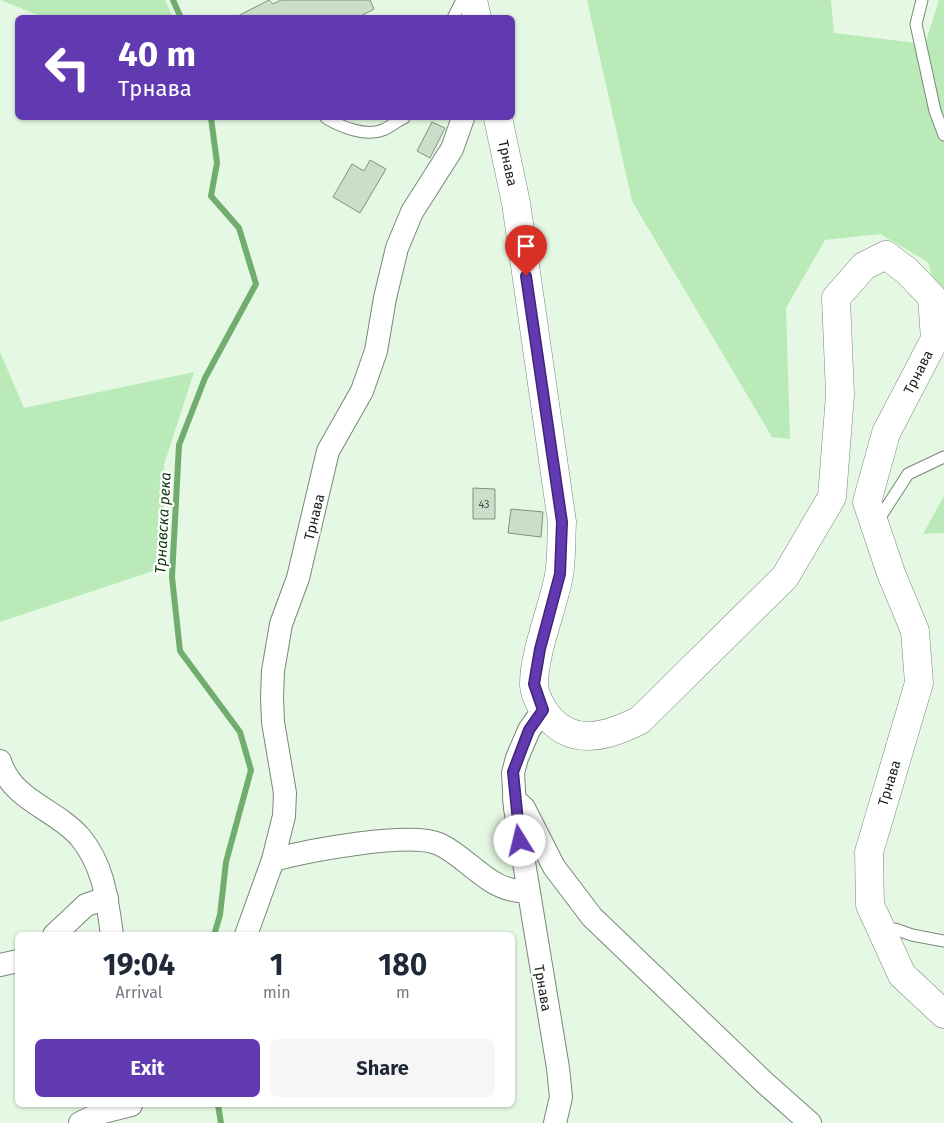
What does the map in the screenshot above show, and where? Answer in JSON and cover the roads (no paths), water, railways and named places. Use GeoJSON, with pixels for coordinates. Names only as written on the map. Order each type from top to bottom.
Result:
{"type":"FeatureCollection","features":[{"type":"Feature","properties":{"kind":"main road"},"geometry":{"type":"LineString","coordinates":[[473,0],[476,15]]}},
{"type":"Feature","properties":{"kind":"main road","name":"Трнава"},"geometry":{"type":"LineString","coordinates":[[498,120],[516,202],[562,522],[560,574],[540,649],[534,684],[543,710],[550,719],[566,731],[582,737],[616,732],[640,720],[785,577],[832,497],[840,395],[836,298],[864,266],[886,256],[907,271],[932,297],[935,339],[886,432],[867,502],[891,573],[915,631],[919,683],[869,852],[870,905],[902,975],[944,1014]]}},
{"type":"Feature","properties":{"kind":"street"},"geometry":{"type":"LineString","coordinates":[[466,15],[468,0]]}},
{"type":"Feature","properties":{"kind":"street","name":"Трнава"},"geometry":{"type":"LineString","coordinates":[[247,932],[280,839],[285,794],[273,722],[272,696],[274,663],[281,624],[298,578],[328,451],[362,392],[376,351],[388,282],[400,239],[412,212],[452,149],[462,120]]}},
{"type":"Feature","properties":{"kind":"street","name":"Трнава"},"geometry":{"type":"LineString","coordinates":[[543,710],[529,730],[513,772],[514,799],[558,1068],[561,1097],[556,1123]]}},
{"type":"Feature","properties":{"kind":"street"},"geometry":{"type":"LineString","coordinates":[[0,761],[6,775],[18,791],[78,836],[93,856],[100,870],[107,898],[112,932]]}},
{"type":"Feature","properties":{"kind":"street"},"geometry":{"type":"LineString","coordinates":[[514,799],[524,808],[554,867],[592,918],[765,1083],[810,1123]]}},
{"type":"Feature","properties":{"kind":"street"},"geometry":{"type":"LineString","coordinates":[[273,860],[301,853],[391,840],[420,839],[440,844],[488,880],[504,889],[517,892],[528,891]]}},
{"type":"Feature","properties":{"kind":"street"},"geometry":{"type":"LineString","coordinates":[[57,932],[86,905],[107,898]]}},
{"type":"Feature","properties":{"kind":"street"},"geometry":{"type":"LineString","coordinates":[[0,966],[15,962]]}},
{"type":"Feature","properties":{"kind":"street"},"geometry":{"type":"LineString","coordinates":[[80,1123],[103,1112],[123,1107]]}},
{"type":"Feature","properties":{"kind":"lane"},"geometry":{"type":"LineString","coordinates":[[454,15],[462,0]]}},
{"type":"Feature","properties":{"kind":"lane"},"geometry":{"type":"LineString","coordinates":[[922,0],[916,24],[935,111],[944,135]]}},
{"type":"Feature","properties":{"kind":"lane"},"geometry":{"type":"LineString","coordinates":[[331,120],[351,129],[368,132],[382,130],[400,120]]}},
{"type":"Feature","properties":{"kind":"lane"},"geometry":{"type":"LineString","coordinates":[[875,526],[908,474],[944,457]]}},
{"type":"Feature","properties":{"kind":"lane"},"geometry":{"type":"LineString","coordinates":[[884,934],[895,929],[912,935],[944,941]]}},
{"type":"Feature","properties":{"kind":"waterway","name":"Трнавска река"},"geometry":{"type":"LineString","coordinates":[[173,0],[180,15]]}},
{"type":"Feature","properties":{"kind":"waterway","name":"Трнавска река"},"geometry":{"type":"LineString","coordinates":[[211,120],[217,163],[211,196],[239,228],[256,284],[205,378],[179,445],[172,577],[180,651],[240,732],[251,770],[226,862],[220,915],[215,932]]}},
{"type":"Feature","properties":{"kind":"waterway","name":"Трнавска река"},"geometry":{"type":"LineString","coordinates":[[218,1107],[221,1123]]}}]}
